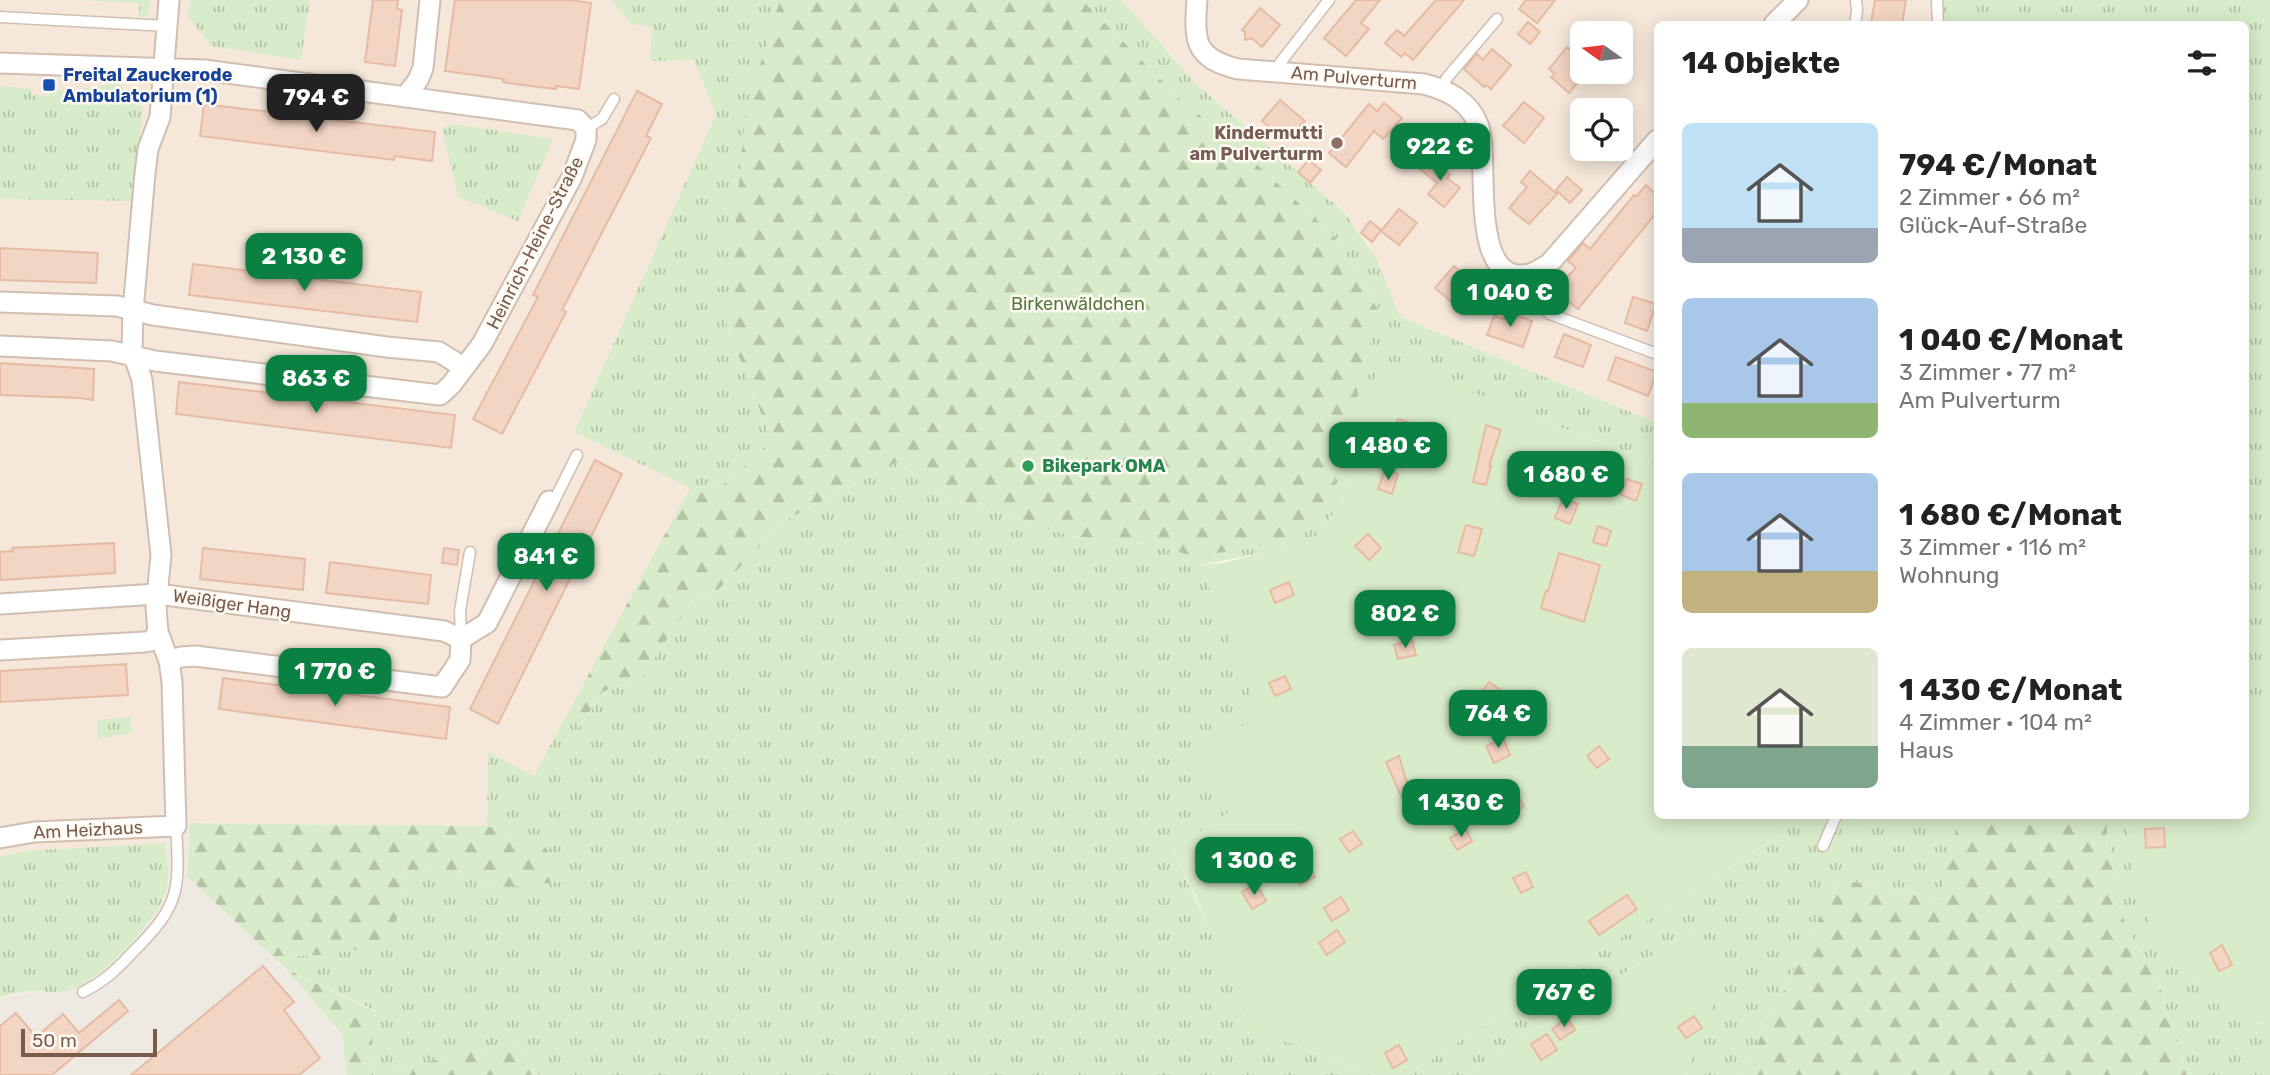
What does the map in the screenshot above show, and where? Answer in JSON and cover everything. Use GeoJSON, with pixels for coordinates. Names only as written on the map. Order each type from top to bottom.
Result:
{"type":"FeatureCollection","features":[{"type":"Feature","properties":{"kind":"street"},"geometry":{"type":"LineString","coordinates":[[169,0],[160,117],[148,149],[132,350],[142,380],[161,555],[157,594],[158,632],[169,661],[172,682],[176,826]]}},
{"type":"Feature","properties":{"kind":"street"},"geometry":{"type":"LineString","coordinates":[[405,97],[423,68],[430,0]]}},
{"type":"Feature","properties":{"kind":"street","name":"Am Pulverturm"},"geometry":{"type":"LineString","coordinates":[[1197,0],[1197,40],[1201,51],[1219,65],[1238,69],[1406,82],[1441,89],[1468,107],[1483,145],[1485,228],[1492,255],[1502,269],[1530,274]]}},
{"type":"Feature","properties":{"kind":"street"},"geometry":{"type":"LineString","coordinates":[[1777,21],[1798,0]]}},
{"type":"Feature","properties":{"kind":"street"},"geometry":{"type":"LineString","coordinates":[[0,63],[204,70],[578,120],[586,129]]}},
{"type":"Feature","properties":{"kind":"street","name":"Heinrich-Heine-Straße"},"geometry":{"type":"LineString","coordinates":[[0,346],[112,351],[134,357],[440,395],[452,385],[482,344],[503,308],[572,177],[586,140],[586,129]]}},
{"type":"Feature","properties":{"kind":"street"},"geometry":{"type":"LineString","coordinates":[[1530,274],[1549,264],[1564,249],[1654,144]]}},
{"type":"Feature","properties":{"kind":"street"},"geometry":{"type":"LineString","coordinates":[[0,302],[117,306],[133,311],[439,352],[463,367]]}},
{"type":"Feature","properties":{"kind":"street"},"geometry":{"type":"LineString","coordinates":[[169,661],[195,656],[442,687],[460,660],[461,639],[488,623],[548,501]]}},
{"type":"Feature","properties":{"kind":"street","name":"Weißiger Hang"},"geometry":{"type":"LineString","coordinates":[[0,604],[157,594],[444,631],[461,639]]}},
{"type":"Feature","properties":{"kind":"street"},"geometry":{"type":"LineString","coordinates":[[0,650],[145,642],[158,632]]}},
{"type":"Feature","properties":{"kind":"street","name":"Am Heizhaus"},"geometry":{"type":"LineString","coordinates":[[0,838],[34,832],[176,826]]}},
{"type":"Feature","properties":{"kind":"lane"},"geometry":{"type":"LineString","coordinates":[[1279,72],[1280,63],[1329,0]]}},
{"type":"Feature","properties":{"kind":"lane"},"geometry":{"type":"LineString","coordinates":[[1855,21],[1856,0]]}},
{"type":"Feature","properties":{"kind":"lane"},"geometry":{"type":"LineString","coordinates":[[1937,0],[1938,21]]}},
{"type":"Feature","properties":{"kind":"lane"},"geometry":{"type":"LineString","coordinates":[[0,17],[167,26]]}},
{"type":"Feature","properties":{"kind":"lane"},"geometry":{"type":"LineString","coordinates":[[1441,89],[1446,79],[1497,19]]}},
{"type":"Feature","properties":{"kind":"lane"},"geometry":{"type":"LineString","coordinates":[[586,129],[601,120],[614,99]]}},
{"type":"Feature","properties":{"kind":"lane"},"geometry":{"type":"LineString","coordinates":[[1530,274],[1537,298],[1550,314],[1654,353]]}},
{"type":"Feature","properties":{"kind":"lane"},"geometry":{"type":"LineString","coordinates":[[548,501],[555,499],[577,456]]}},
{"type":"Feature","properties":{"kind":"lane"},"geometry":{"type":"LineString","coordinates":[[461,639],[460,611],[470,552]]}},
{"type":"Feature","properties":{"kind":"lane"},"geometry":{"type":"LineString","coordinates":[[1823,846],[1835,819]]}},
{"type":"Feature","properties":{"kind":"lane"},"geometry":{"type":"LineString","coordinates":[[83,992],[105,981],[159,926],[170,908],[177,881],[176,826]]}},
{"type":"Feature","properties":{"kind":"shaded area"},"geometry":{"type":"Polygon","coordinates":[[[0,0],[734,0],[693,60],[716,114],[574,432],[690,488],[534,777],[488,752],[487,826],[189,823],[165,843],[22,851],[0,857],[0,0]]]}},
{"type":"Feature","properties":{"kind":"shaded area"},"geometry":{"type":"Polygon","coordinates":[[[1122,0],[1930,0],[1933,21],[1654,21],[1654,422],[1400,317],[1369,245],[1344,212],[1195,83],[1122,0]]]}},
{"type":"Feature","properties":{"kind":"shaded area"},"geometry":{"type":"Polygon","coordinates":[[[189,823],[188,877],[286,969],[342,1035],[347,1075],[0,1075],[0,998],[34,991],[66,992],[168,864],[165,843],[189,823]]]}},
{"type":"Feature","properties":{"kind":"green space"},"geometry":{"type":"Polygon","coordinates":[[[80,0],[150,0],[148,17],[139,16],[139,3],[80,0]]]}},
{"type":"Feature","properties":{"kind":"green space"},"geometry":{"type":"Polygon","coordinates":[[[191,0],[310,0],[301,60],[211,46],[188,16],[191,0]]]}},
{"type":"Feature","properties":{"kind":"green space"},"geometry":{"type":"Polygon","coordinates":[[[612,0],[780,0],[764,57],[727,326],[772,441],[722,486],[690,488],[574,432],[716,114],[693,60],[650,61],[652,27],[630,24],[612,0]]]}},
{"type":"Feature","properties":{"kind":"green space","name":"Birkenwäldchen"},"geometry":{"type":"Polygon","coordinates":[[[780,0],[1082,0],[1180,99],[1245,153],[1334,236],[1380,314],[1366,355],[1329,506],[1308,530],[1249,549],[1192,556],[1154,545],[1072,536],[946,497],[897,462],[784,521],[717,591],[695,597],[641,678],[602,692],[579,728],[571,707],[690,488],[722,486],[772,441],[727,326],[745,114],[780,0]]]}},
{"type":"Feature","properties":{"kind":"green space"},"geometry":{"type":"Polygon","coordinates":[[[1082,0],[1122,0],[1195,83],[1344,212],[1377,259],[1400,317],[1654,422],[1654,464],[1535,417],[1351,474],[1341,504],[1316,536],[1267,552],[1201,565],[1260,716],[1196,756],[1231,811],[1173,850],[1217,945],[1299,1047],[1374,1075],[537,1075],[520,1041],[373,1075],[371,1053],[376,1011],[286,969],[272,956],[328,955],[400,913],[403,872],[434,867],[503,887],[514,836],[487,826],[488,752],[534,776],[571,707],[580,727],[602,692],[641,678],[695,597],[717,591],[784,521],[897,462],[946,497],[1072,536],[1154,545],[1192,556],[1307,530],[1328,506],[1366,355],[1380,313],[1334,236],[1245,153],[1180,99],[1082,0]]]}},
{"type":"Feature","properties":{"kind":"green space"},"geometry":{"type":"Polygon","coordinates":[[[1930,0],[2270,0],[2270,699],[2249,699],[2249,21],[1933,21],[1930,0]]]}},
{"type":"Feature","properties":{"kind":"green space"},"geometry":{"type":"Polygon","coordinates":[[[119,83],[143,109],[132,201],[0,199],[0,86],[31,89],[32,95],[48,96],[50,90],[68,91],[119,83]]]}},
{"type":"Feature","properties":{"kind":"green space"},"geometry":{"type":"Polygon","coordinates":[[[452,124],[553,139],[518,221],[458,197],[442,129],[452,124]]]}},
{"type":"Feature","properties":{"kind":"green space"},"geometry":{"type":"Polygon","coordinates":[[[1379,360],[1446,382],[1654,464],[1654,819],[1784,819],[1782,834],[1407,1075],[1374,1075],[1252,1029],[1173,850],[1230,811],[1196,756],[1259,716],[1201,565],[1267,552],[1316,536],[1341,504],[1379,360]]]}},
{"type":"Feature","properties":{"kind":"green space"},"geometry":{"type":"Polygon","coordinates":[[[2249,699],[2270,699],[2270,1023],[2254,1024],[2174,967],[2151,928],[2134,881],[2126,819],[2249,819],[2249,699]]]}},
{"type":"Feature","properties":{"kind":"green space"},"geometry":{"type":"Polygon","coordinates":[[[131,717],[131,733],[98,739],[98,720],[131,717]]]}},
{"type":"Feature","properties":{"kind":"green space"},"geometry":{"type":"Polygon","coordinates":[[[1784,819],[1958,819],[1941,899],[1839,879],[1742,1075],[1686,1075],[1723,975],[1695,928],[1464,1075],[1407,1075],[1782,834],[1784,819]]]}},
{"type":"Feature","properties":{"kind":"green space"},"geometry":{"type":"Polygon","coordinates":[[[1958,819],[2107,819],[2107,836],[2125,925],[2159,984],[2187,1075],[1742,1075],[1839,879],[1940,899],[1958,819]]]}},
{"type":"Feature","properties":{"kind":"green space"},"geometry":{"type":"Polygon","coordinates":[[[2107,819],[2126,819],[2134,881],[2151,928],[2174,967],[2254,1024],[2270,1023],[2270,1075],[2187,1075],[2159,984],[2125,925],[2107,836],[2107,819]]]}},
{"type":"Feature","properties":{"kind":"green space"},"geometry":{"type":"Polygon","coordinates":[[[189,823],[487,826],[546,848],[566,878],[551,883],[503,887],[434,867],[403,872],[400,913],[384,944],[328,955],[272,956],[188,877],[189,823]]]}},
{"type":"Feature","properties":{"kind":"green space"},"geometry":{"type":"Polygon","coordinates":[[[165,843],[168,867],[166,891],[151,919],[124,951],[92,978],[64,992],[37,991],[0,998],[0,857],[22,851],[165,843]]]}},
{"type":"Feature","properties":{"kind":"green space"},"geometry":{"type":"Polygon","coordinates":[[[1695,928],[1724,975],[1686,1075],[1464,1075],[1695,928]]]}},
{"type":"Feature","properties":{"kind":"green space"},"geometry":{"type":"Polygon","coordinates":[[[286,969],[376,1012],[371,1053],[373,1075],[347,1075],[342,1035],[286,969]]]}},
{"type":"Feature","properties":{"kind":"green space"},"geometry":{"type":"Polygon","coordinates":[[[520,1041],[537,1075],[382,1075],[382,1072],[520,1041]]]}},
{"type":"Feature","properties":{"kind":"building"},"geometry":{"type":"Polygon","coordinates":[[[373,0],[398,0],[397,9],[402,10],[395,66],[365,62],[373,0]]]}},
{"type":"Feature","properties":{"kind":"building"},"geometry":{"type":"Polygon","coordinates":[[[455,0],[569,0],[591,3],[579,89],[515,84],[503,82],[504,79],[445,71],[455,0]]]}},
{"type":"Feature","properties":{"kind":"building"},"geometry":{"type":"Polygon","coordinates":[[[1356,0],[1380,0],[1361,23],[1369,29],[1346,56],[1324,38],[1356,0]]]}},
{"type":"Feature","properties":{"kind":"building"},"geometry":{"type":"Polygon","coordinates":[[[1436,0],[1464,0],[1413,60],[1405,53],[1401,57],[1385,43],[1397,30],[1404,36],[1436,0]]]}},
{"type":"Feature","properties":{"kind":"building"},"geometry":{"type":"Polygon","coordinates":[[[1526,0],[1555,0],[1537,23],[1519,9],[1526,0]]]}},
{"type":"Feature","properties":{"kind":"building"},"geometry":{"type":"Polygon","coordinates":[[[1875,0],[1906,0],[1902,21],[1871,21],[1875,0]]]}},
{"type":"Feature","properties":{"kind":"building"},"geometry":{"type":"Polygon","coordinates":[[[1260,8],[1280,25],[1262,47],[1252,38],[1245,40],[1245,32],[1242,30],[1260,8]]]}},
{"type":"Feature","properties":{"kind":"building"},"geometry":{"type":"Polygon","coordinates":[[[1528,22],[1540,32],[1530,44],[1518,34],[1528,22]]]}},
{"type":"Feature","properties":{"kind":"building"},"geometry":{"type":"Polygon","coordinates":[[[1567,47],[1570,50],[1570,84],[1576,84],[1569,93],[1551,77],[1555,74],[1549,69],[1567,47]]]}},
{"type":"Feature","properties":{"kind":"building"},"geometry":{"type":"Polygon","coordinates":[[[1492,49],[1511,65],[1491,89],[1486,85],[1484,87],[1464,69],[1477,54],[1483,60],[1492,49]]]}},
{"type":"Feature","properties":{"kind":"building"},"geometry":{"type":"Polygon","coordinates":[[[637,91],[662,104],[646,136],[651,138],[562,310],[566,312],[502,434],[473,419],[538,297],[533,295],[637,91]]]}},
{"type":"Feature","properties":{"kind":"building"},"geometry":{"type":"Polygon","coordinates":[[[1280,100],[1305,121],[1295,131],[1292,128],[1283,139],[1262,121],[1280,100]]]}},
{"type":"Feature","properties":{"kind":"building"},"geometry":{"type":"Polygon","coordinates":[[[1524,102],[1544,118],[1524,143],[1503,126],[1524,102]]]}},
{"type":"Feature","properties":{"kind":"building"},"geometry":{"type":"Polygon","coordinates":[[[1384,103],[1402,118],[1383,139],[1374,131],[1346,167],[1329,153],[1369,104],[1377,111],[1384,103]]]}},
{"type":"Feature","properties":{"kind":"building"},"geometry":{"type":"Polygon","coordinates":[[[204,104],[435,132],[432,161],[395,156],[394,160],[200,136],[204,104]]]}},
{"type":"Feature","properties":{"kind":"building"},"geometry":{"type":"Polygon","coordinates":[[[1430,158],[1450,175],[1447,178],[1460,188],[1444,207],[1428,194],[1437,183],[1420,169],[1430,158]]]}},
{"type":"Feature","properties":{"kind":"building"},"geometry":{"type":"Polygon","coordinates":[[[1309,160],[1321,170],[1310,183],[1298,172],[1309,160]]]}},
{"type":"Feature","properties":{"kind":"building"},"geometry":{"type":"Polygon","coordinates":[[[1530,171],[1557,194],[1529,224],[1509,208],[1527,187],[1521,182],[1530,171]]]}},
{"type":"Feature","properties":{"kind":"building"},"geometry":{"type":"Polygon","coordinates":[[[1567,177],[1582,190],[1570,203],[1556,190],[1567,177]]]}},
{"type":"Feature","properties":{"kind":"building"},"geometry":{"type":"Polygon","coordinates":[[[1646,185],[1654,192],[1654,216],[1578,309],[1557,292],[1563,281],[1576,268],[1568,261],[1583,243],[1590,249],[1634,195],[1636,197],[1646,185]]]}},
{"type":"Feature","properties":{"kind":"building"},"geometry":{"type":"Polygon","coordinates":[[[1399,209],[1417,223],[1399,245],[1381,231],[1399,209]]]}},
{"type":"Feature","properties":{"kind":"building"},"geometry":{"type":"Polygon","coordinates":[[[1370,221],[1381,230],[1372,242],[1361,233],[1370,221]]]}},
{"type":"Feature","properties":{"kind":"building"},"geometry":{"type":"Polygon","coordinates":[[[0,248],[98,253],[96,283],[0,280],[0,248]]]}},
{"type":"Feature","properties":{"kind":"building"},"geometry":{"type":"Polygon","coordinates":[[[193,264],[421,292],[417,322],[189,295],[193,264]]]}},
{"type":"Feature","properties":{"kind":"building"},"geometry":{"type":"Polygon","coordinates":[[[1454,266],[1474,283],[1455,305],[1435,288],[1454,266]]]}},
{"type":"Feature","properties":{"kind":"building"},"geometry":{"type":"Polygon","coordinates":[[[1633,297],[1654,303],[1647,331],[1625,323],[1633,297]]]}},
{"type":"Feature","properties":{"kind":"building"},"geometry":{"type":"Polygon","coordinates":[[[1508,312],[1532,321],[1523,347],[1487,335],[1494,316],[1505,319],[1508,312]]]}},
{"type":"Feature","properties":{"kind":"building"},"geometry":{"type":"Polygon","coordinates":[[[1564,334],[1591,345],[1583,367],[1555,357],[1564,334]]]}},
{"type":"Feature","properties":{"kind":"building"},"geometry":{"type":"Polygon","coordinates":[[[1616,357],[1654,371],[1654,380],[1648,396],[1608,380],[1616,357]]]}},
{"type":"Feature","properties":{"kind":"building"},"geometry":{"type":"Polygon","coordinates":[[[0,363],[94,369],[93,400],[0,395],[0,363]]]}},
{"type":"Feature","properties":{"kind":"building"},"geometry":{"type":"Polygon","coordinates":[[[179,382],[455,415],[451,448],[176,414],[179,382]]]}},
{"type":"Feature","properties":{"kind":"building"},"geometry":{"type":"Polygon","coordinates":[[[1398,419],[1418,425],[1413,442],[1398,438],[1399,435],[1394,433],[1398,419]]]}},
{"type":"Feature","properties":{"kind":"building"},"geometry":{"type":"Polygon","coordinates":[[[1486,425],[1501,430],[1489,466],[1486,485],[1473,482],[1486,425]]]}},
{"type":"Feature","properties":{"kind":"building"},"geometry":{"type":"Polygon","coordinates":[[[595,460],[622,474],[498,724],[470,709],[595,460]]]}},
{"type":"Feature","properties":{"kind":"building"},"geometry":{"type":"Polygon","coordinates":[[[1385,469],[1398,474],[1392,494],[1378,489],[1385,469]]]}},
{"type":"Feature","properties":{"kind":"building"},"geometry":{"type":"Polygon","coordinates":[[[1627,479],[1642,484],[1636,501],[1621,495],[1627,479]]]}},
{"type":"Feature","properties":{"kind":"building"},"geometry":{"type":"Polygon","coordinates":[[[1563,498],[1578,504],[1570,524],[1555,518],[1563,498]]]}},
{"type":"Feature","properties":{"kind":"building"},"geometry":{"type":"Polygon","coordinates":[[[1466,525],[1482,529],[1474,556],[1458,552],[1466,525]]]}},
{"type":"Feature","properties":{"kind":"building"},"geometry":{"type":"Polygon","coordinates":[[[1598,526],[1611,531],[1606,546],[1593,542],[1598,526]]]}},
{"type":"Feature","properties":{"kind":"building"},"geometry":{"type":"Polygon","coordinates":[[[1368,534],[1381,548],[1369,560],[1355,546],[1368,534]]]}},
{"type":"Feature","properties":{"kind":"building"},"geometry":{"type":"Polygon","coordinates":[[[114,543],[115,573],[0,580],[0,552],[13,551],[12,548],[114,543]]]}},
{"type":"Feature","properties":{"kind":"building"},"geometry":{"type":"Polygon","coordinates":[[[203,548],[305,559],[303,590],[200,579],[203,548]]]}},
{"type":"Feature","properties":{"kind":"building"},"geometry":{"type":"Polygon","coordinates":[[[444,548],[459,550],[457,565],[442,563],[444,548]]]}},
{"type":"Feature","properties":{"kind":"building"},"geometry":{"type":"Polygon","coordinates":[[[1559,553],[1600,565],[1584,622],[1541,608],[1559,553]]]}},
{"type":"Feature","properties":{"kind":"building"},"geometry":{"type":"Polygon","coordinates":[[[330,562],[431,575],[428,604],[326,593],[330,562]]]}},
{"type":"Feature","properties":{"kind":"building"},"geometry":{"type":"Polygon","coordinates":[[[1289,582],[1294,595],[1275,603],[1270,590],[1289,582]]]}},
{"type":"Feature","properties":{"kind":"building"},"geometry":{"type":"Polygon","coordinates":[[[1412,640],[1416,655],[1398,659],[1394,645],[1412,640]]]}},
{"type":"Feature","properties":{"kind":"building"},"geometry":{"type":"Polygon","coordinates":[[[126,664],[128,695],[0,702],[0,671],[126,664]]]}},
{"type":"Feature","properties":{"kind":"building"},"geometry":{"type":"Polygon","coordinates":[[[1285,676],[1291,689],[1275,696],[1269,683],[1285,676]]]}},
{"type":"Feature","properties":{"kind":"building"},"geometry":{"type":"Polygon","coordinates":[[[223,678],[450,707],[446,739],[219,709],[223,678]]]}},
{"type":"Feature","properties":{"kind":"building"},"geometry":{"type":"Polygon","coordinates":[[[1489,682],[1503,692],[1494,704],[1481,694],[1489,682]]]}},
{"type":"Feature","properties":{"kind":"building"},"geometry":{"type":"Polygon","coordinates":[[[1503,738],[1510,755],[1494,763],[1486,746],[1503,738]]]}},
{"type":"Feature","properties":{"kind":"building"},"geometry":{"type":"Polygon","coordinates":[[[1599,746],[1609,759],[1597,768],[1587,756],[1599,746]]]}},
{"type":"Feature","properties":{"kind":"building"},"geometry":{"type":"Polygon","coordinates":[[[1399,756],[1411,797],[1403,800],[1386,762],[1399,756]]]}},
{"type":"Feature","properties":{"kind":"building"},"geometry":{"type":"Polygon","coordinates":[[[1515,792],[1524,806],[1510,815],[1502,801],[1515,792]]]}},
{"type":"Feature","properties":{"kind":"building"},"geometry":{"type":"Polygon","coordinates":[[[2164,828],[2165,847],[2146,848],[2145,829],[2164,828]]]}},
{"type":"Feature","properties":{"kind":"building"},"geometry":{"type":"Polygon","coordinates":[[[1466,829],[1472,841],[1457,850],[1450,838],[1466,829]]]}},
{"type":"Feature","properties":{"kind":"building"},"geometry":{"type":"Polygon","coordinates":[[[1353,831],[1362,844],[1349,852],[1340,839],[1353,831]]]}},
{"type":"Feature","properties":{"kind":"building"},"geometry":{"type":"Polygon","coordinates":[[[1308,864],[1315,877],[1300,885],[1293,873],[1308,864]]]}},
{"type":"Feature","properties":{"kind":"building"},"geometry":{"type":"Polygon","coordinates":[[[1526,872],[1533,887],[1521,893],[1513,878],[1526,872]]]}},
{"type":"Feature","properties":{"kind":"building"},"geometry":{"type":"Polygon","coordinates":[[[1256,884],[1266,901],[1252,909],[1242,892],[1256,884]]]}},
{"type":"Feature","properties":{"kind":"building"},"geometry":{"type":"Polygon","coordinates":[[[1627,895],[1637,909],[1599,935],[1589,921],[1627,895]]]}},
{"type":"Feature","properties":{"kind":"building"},"geometry":{"type":"Polygon","coordinates":[[[1341,897],[1349,910],[1332,921],[1324,908],[1341,897]]]}},
{"type":"Feature","properties":{"kind":"building"},"geometry":{"type":"Polygon","coordinates":[[[1337,930],[1345,942],[1327,955],[1319,943],[1337,930]]]}},
{"type":"Feature","properties":{"kind":"building"},"geometry":{"type":"Polygon","coordinates":[[[2222,945],[2232,965],[2219,971],[2210,953],[2222,945]]]}},
{"type":"Feature","properties":{"kind":"building"},"geometry":{"type":"Polygon","coordinates":[[[263,966],[294,1002],[284,1010],[320,1058],[299,1075],[131,1075],[263,966]]]}},
{"type":"Feature","properties":{"kind":"building"},"geometry":{"type":"Polygon","coordinates":[[[119,1000],[128,1011],[52,1075],[0,1075],[0,1026],[16,1013],[36,1037],[63,1014],[79,1033],[119,1000]]]}},
{"type":"Feature","properties":{"kind":"building"},"geometry":{"type":"Polygon","coordinates":[[[1694,1016],[1702,1028],[1686,1038],[1678,1027],[1694,1016]]]}},
{"type":"Feature","properties":{"kind":"building"},"geometry":{"type":"Polygon","coordinates":[[[1567,1018],[1575,1030],[1560,1040],[1552,1029],[1567,1018]]]}},
{"type":"Feature","properties":{"kind":"building"},"geometry":{"type":"Polygon","coordinates":[[[1547,1034],[1557,1050],[1541,1060],[1531,1044],[1547,1034]]]}},
{"type":"Feature","properties":{"kind":"building"},"geometry":{"type":"Polygon","coordinates":[[[1399,1045],[1407,1060],[1393,1068],[1385,1053],[1399,1045]]]}},
{"type":"Feature","properties":{"kind":"place","name":"Freital Zauckerode Ambulatorium (1)"},"geometry":{"type":"Point","coordinates":[49,85]}},
{"type":"Feature","properties":{"kind":"place","name":"Kindermutti am Pulverturm"},"geometry":{"type":"Point","coordinates":[1337,143]}},
{"type":"Feature","properties":{"kind":"place","name":"Bikepark OMA"},"geometry":{"type":"Point","coordinates":[1028,466]}}]}
